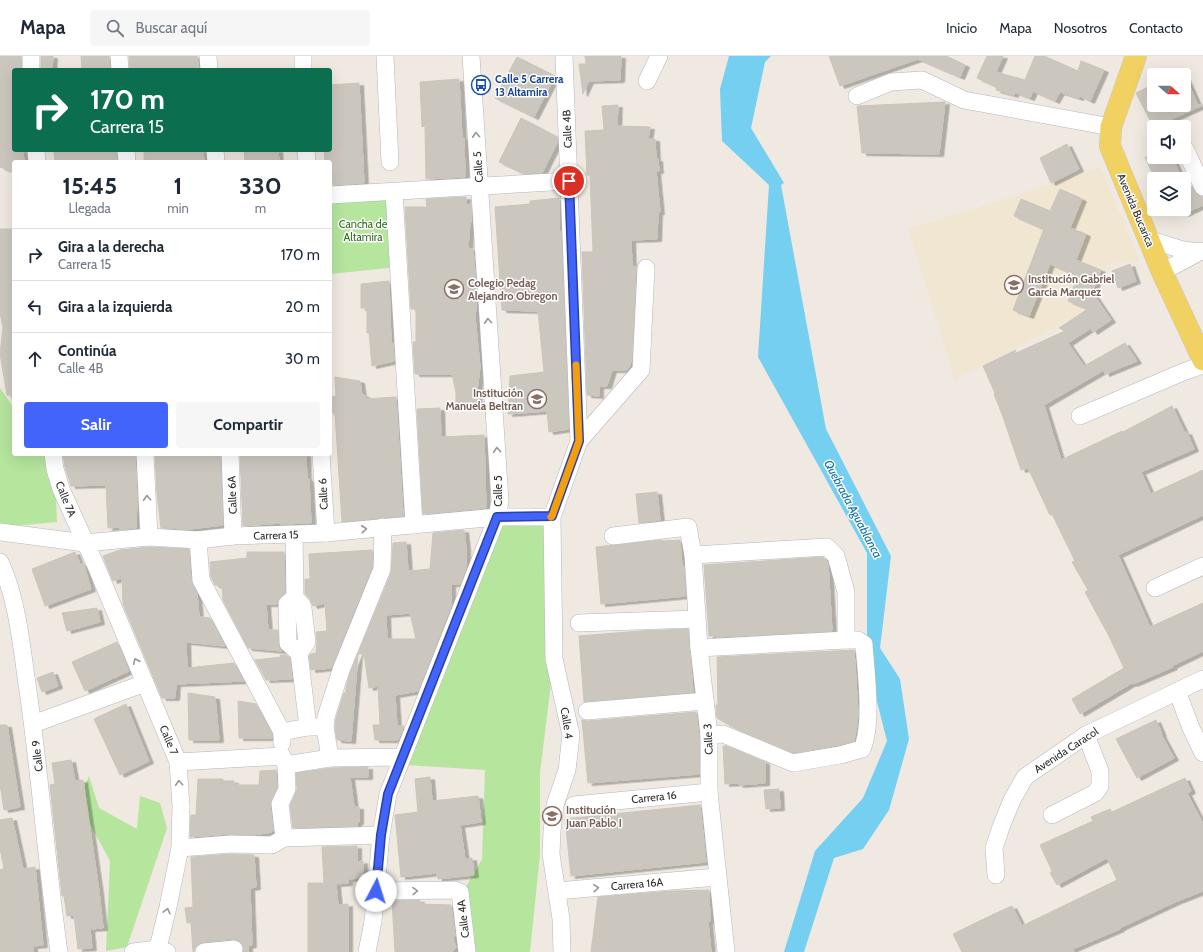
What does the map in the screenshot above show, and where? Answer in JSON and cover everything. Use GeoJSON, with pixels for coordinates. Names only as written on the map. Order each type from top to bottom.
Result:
{"type":"FeatureCollection","features":[{"type":"Feature","properties":{"kind":"main road","name":"Avenida Bucarica"},"geometry":{"type":"LineString","coordinates":[[1136,56],[1110,127],[1110,146],[1162,272],[1203,360]]}},
{"type":"Feature","properties":{"kind":"street"},"geometry":{"type":"LineString","coordinates":[[31,56],[31,68]]}},
{"type":"Feature","properties":{"kind":"street"},"geometry":{"type":"LineString","coordinates":[[119,56],[120,68]]}},
{"type":"Feature","properties":{"kind":"street"},"geometry":{"type":"LineString","coordinates":[[208,56],[209,68]]}},
{"type":"Feature","properties":{"kind":"street"},"geometry":{"type":"LineString","coordinates":[[303,56],[303,68]]}},
{"type":"Feature","properties":{"kind":"street"},"geometry":{"type":"LineString","coordinates":[[385,56],[390,162]]}},
{"type":"Feature","properties":{"kind":"street","name":"Calle 5"},"geometry":{"type":"LineString","coordinates":[[367,952],[373,921],[381,835],[388,794],[497,517],[500,501],[471,56]]}},
{"type":"Feature","properties":{"kind":"street","name":"Calle 4B"},"geometry":{"type":"LineString","coordinates":[[564,56],[579,441]]}},
{"type":"Feature","properties":{"kind":"street"},"geometry":{"type":"LineString","coordinates":[[646,81],[659,56]]}},
{"type":"Feature","properties":{"kind":"street"},"geometry":{"type":"LineString","coordinates":[[857,96],[891,82],[922,80],[964,100],[1110,127]]}},
{"type":"Feature","properties":{"kind":"street"},"geometry":{"type":"LineString","coordinates":[[1191,162],[1203,187]]}},
{"type":"Feature","properties":{"kind":"street"},"geometry":{"type":"LineString","coordinates":[[332,195],[569,181]]}},
{"type":"Feature","properties":{"kind":"street"},"geometry":{"type":"LineString","coordinates":[[394,192],[414,526]]}},
{"type":"Feature","properties":{"kind":"street"},"geometry":{"type":"LineString","coordinates":[[1148,239],[1183,250],[1201,251]]}},
{"type":"Feature","properties":{"kind":"street"},"geometry":{"type":"LineString","coordinates":[[1162,272],[1201,251]]}},
{"type":"Feature","properties":{"kind":"street"},"geometry":{"type":"LineString","coordinates":[[552,516],[579,441],[641,370],[646,268]]}},
{"type":"Feature","properties":{"kind":"street"},"geometry":{"type":"LineString","coordinates":[[1080,416],[1203,365]]}},
{"type":"Feature","properties":{"kind":"street","name":"Calle 7A"},"geometry":{"type":"LineString","coordinates":[[53,456],[55,469],[61,489],[85,543]]}},
{"type":"Feature","properties":{"kind":"street"},"geometry":{"type":"LineString","coordinates":[[145,456],[149,537]]}},
{"type":"Feature","properties":{"kind":"street","name":"Calle 6A"},"geometry":{"type":"LineString","coordinates":[[230,456],[234,536]]}},
{"type":"Feature","properties":{"kind":"street","name":"Calle 6"},"geometry":{"type":"LineString","coordinates":[[321,456],[326,533]]}},
{"type":"Feature","properties":{"kind":"street","name":"Carrera 15"},"geometry":{"type":"LineString","coordinates":[[0,532],[85,543],[149,537],[198,540],[234,536],[326,533],[384,527],[414,526],[497,517],[552,516]]}},
{"type":"Feature","properties":{"kind":"street","name":"Calle 4"},"geometry":{"type":"LineString","coordinates":[[552,516],[554,659],[571,735],[567,770],[555,805],[551,854],[561,919],[562,952]]}},
{"type":"Feature","properties":{"kind":"street"},"geometry":{"type":"LineString","coordinates":[[330,758],[324,726],[326,717],[341,670],[382,569],[384,527]]}},
{"type":"Feature","properties":{"kind":"street","name":"Calle 3"},"geometry":{"type":"LineString","coordinates":[[613,536],[688,527],[693,554],[696,619],[709,735],[709,792],[726,952]]}},
{"type":"Feature","properties":{"kind":"street"},"geometry":{"type":"LineString","coordinates":[[294,535],[295,597],[302,604],[307,642],[300,653],[308,727]]}},
{"type":"Feature","properties":{"kind":"street"},"geometry":{"type":"LineString","coordinates":[[198,540],[201,580],[282,732],[287,789],[280,804],[284,838]]}},
{"type":"Feature","properties":{"kind":"street","name":"Calle 7"},"geometry":{"type":"LineString","coordinates":[[85,543],[178,762],[181,806],[180,848],[161,951]]}},
{"type":"Feature","properties":{"kind":"street"},"geometry":{"type":"LineString","coordinates":[[693,554],[827,547],[836,556],[846,592],[846,640]]}},
{"type":"Feature","properties":{"kind":"street","name":"Calle 9"},"geometry":{"type":"LineString","coordinates":[[0,562],[18,620],[33,724],[60,949]]}},
{"type":"Feature","properties":{"kind":"street"},"geometry":{"type":"LineString","coordinates":[[1154,588],[1203,566]]}},
{"type":"Feature","properties":{"kind":"street"},"geometry":{"type":"LineString","coordinates":[[579,623],[696,619]]}},
{"type":"Feature","properties":{"kind":"street"},"geometry":{"type":"LineString","coordinates":[[699,648],[846,640],[858,640],[864,644],[868,703],[866,740],[862,749],[840,755],[793,763],[723,734],[709,735]]}},
{"type":"Feature","properties":{"kind":"street","name":"Avenida Caracol"},"geometry":{"type":"LineString","coordinates":[[996,875],[994,848],[1000,827],[1012,800],[1025,777],[1086,735],[1203,679]]}},
{"type":"Feature","properties":{"kind":"street"},"geometry":{"type":"LineString","coordinates":[[33,724],[145,683]]}},
{"type":"Feature","properties":{"kind":"street"},"geometry":{"type":"LineString","coordinates":[[1177,691],[1191,728],[1203,753]]}},
{"type":"Feature","properties":{"kind":"street"},"geometry":{"type":"LineString","coordinates":[[587,711],[705,701]]}},
{"type":"Feature","properties":{"kind":"street"},"geometry":{"type":"LineString","coordinates":[[282,732],[308,727],[324,726]]}},
{"type":"Feature","properties":{"kind":"street"},"geometry":{"type":"LineString","coordinates":[[1052,816],[1096,793],[1100,786],[1100,771],[1086,735]]}},
{"type":"Feature","properties":{"kind":"street"},"geometry":{"type":"LineString","coordinates":[[178,762],[284,761],[330,758],[402,757]]}},
{"type":"Feature","properties":{"kind":"street","name":"Carrera 16"},"geometry":{"type":"LineString","coordinates":[[574,805],[709,792]]}},
{"type":"Feature","properties":{"kind":"street"},"geometry":{"type":"LineString","coordinates":[[180,848],[231,844],[272,845],[284,838],[381,835]]}},
{"type":"Feature","properties":{"kind":"street","name":"Carrera 16A"},"geometry":{"type":"LineString","coordinates":[[557,891],[717,877]]}},
{"type":"Feature","properties":{"kind":"street","name":"Calle 4A"},"geometry":{"type":"LineString","coordinates":[[376,891],[454,890],[460,892],[467,952]]}},
{"type":"Feature","properties":{"kind":"street"},"geometry":{"type":"LineString","coordinates":[[204,952],[234,949]]}},
{"type":"Feature","properties":{"kind":"street"},"geometry":{"type":"LineString","coordinates":[[133,952],[161,951]]}},
{"type":"Feature","properties":{"kind":"shaded area","name":"Institución Gabriel Garcia Marquez"},"geometry":{"type":"Polygon","coordinates":[[[1100,167],[1140,261],[1107,264],[1097,305],[955,380],[908,229],[1005,199],[1100,167]]]}},
{"type":"Feature","properties":{"kind":"green space","name":"Cancha de Altamira"},"geometry":{"type":"Polygon","coordinates":[[[394,192],[398,267],[332,274],[332,195],[394,192]]]}},
{"type":"Feature","properties":{"kind":"green space"},"geometry":{"type":"Polygon","coordinates":[[[0,388],[12,405],[12,456],[45,456],[48,461],[54,478],[57,522],[0,527],[0,388]]]}},
{"type":"Feature","properties":{"kind":"green space"},"geometry":{"type":"Polygon","coordinates":[[[551,518],[554,659],[540,773],[540,854],[530,952],[470,952],[464,890],[482,859],[485,770],[407,765],[498,522],[551,518]]]}},
{"type":"Feature","properties":{"kind":"green space"},"geometry":{"type":"Polygon","coordinates":[[[89,776],[99,808],[137,829],[140,796],[160,803],[167,828],[127,947],[106,951],[110,861],[78,802],[89,776]]]}},
{"type":"Feature","properties":{"kind":"water","name":"Quebrada Aguablanca"},"geometry":{"type":"Polygon","coordinates":[[[729,56],[771,56],[765,62],[751,128],[784,183],[781,185],[826,429],[891,556],[880,648],[900,679],[909,739],[889,810],[863,849],[834,858],[804,952],[784,952],[815,851],[863,798],[887,741],[867,662],[867,553],[758,357],[769,185],[722,141],[720,89],[729,56]]]}},
{"type":"Feature","properties":{"kind":"building"},"geometry":{"type":"Polygon","coordinates":[[[21,56],[21,68],[12,68],[12,152],[23,152],[24,160],[12,160],[12,171],[0,167],[0,57],[21,56]]]}},
{"type":"Feature","properties":{"kind":"building"},"geometry":{"type":"Polygon","coordinates":[[[41,56],[53,56],[52,68],[41,68],[41,56]]]}},
{"type":"Feature","properties":{"kind":"building"},"geometry":{"type":"Polygon","coordinates":[[[81,56],[109,56],[110,68],[82,68],[81,56]]]}},
{"type":"Feature","properties":{"kind":"building"},"geometry":{"type":"Polygon","coordinates":[[[129,56],[197,56],[199,68],[130,68],[129,56]]]}},
{"type":"Feature","properties":{"kind":"building"},"geometry":{"type":"Polygon","coordinates":[[[585,56],[621,56],[620,80],[589,81],[583,94],[579,64],[586,64],[585,56]]]}},
{"type":"Feature","properties":{"kind":"building"},"geometry":{"type":"Polygon","coordinates":[[[829,56],[946,56],[965,65],[960,77],[918,59],[840,86],[829,56]]]}},
{"type":"Feature","properties":{"kind":"building"},"geometry":{"type":"Polygon","coordinates":[[[987,56],[1003,56],[996,72],[1025,80],[1035,56],[1044,56],[1078,71],[1081,61],[1104,70],[1090,101],[1080,96],[1079,98],[1060,92],[1055,101],[1033,91],[1030,98],[1014,92],[1014,95],[996,90],[997,87],[977,78],[987,56]]]}},
{"type":"Feature","properties":{"kind":"building"},"geometry":{"type":"Polygon","coordinates":[[[517,57],[555,76],[534,117],[495,98],[517,57]]]}},
{"type":"Feature","properties":{"kind":"building"},"geometry":{"type":"Polygon","coordinates":[[[459,79],[462,138],[464,138],[465,177],[426,179],[425,126],[422,127],[420,82],[459,79]]]}},
{"type":"Feature","properties":{"kind":"building"},"geometry":{"type":"Polygon","coordinates":[[[359,83],[364,183],[332,185],[332,160],[325,160],[324,152],[332,152],[332,85],[359,83]]]}},
{"type":"Feature","properties":{"kind":"building"},"geometry":{"type":"Polygon","coordinates":[[[1147,88],[1147,112],[1187,112],[1170,120],[1150,120],[1136,93],[1147,88]]]}},
{"type":"Feature","properties":{"kind":"building"},"geometry":{"type":"Polygon","coordinates":[[[1191,90],[1198,105],[1203,105],[1191,110],[1191,90]]]}},
{"type":"Feature","properties":{"kind":"building"},"geometry":{"type":"Polygon","coordinates":[[[945,102],[939,154],[862,153],[857,106],[945,102]]]}},
{"type":"Feature","properties":{"kind":"building"},"geometry":{"type":"Polygon","coordinates":[[[618,105],[617,126],[650,127],[648,139],[655,139],[656,159],[658,159],[659,171],[656,171],[660,212],[658,212],[657,239],[631,240],[632,266],[636,267],[632,358],[629,368],[627,370],[612,370],[607,386],[599,386],[599,396],[587,395],[582,252],[593,252],[590,175],[587,175],[585,131],[604,130],[602,106],[618,105]]]}},
{"type":"Feature","properties":{"kind":"building"},"geometry":{"type":"Polygon","coordinates":[[[521,118],[557,137],[557,143],[542,173],[525,174],[499,162],[521,118]]]}},
{"type":"Feature","properties":{"kind":"building"},"geometry":{"type":"Polygon","coordinates":[[[1067,144],[1079,169],[1051,183],[1040,158],[1067,144]]]}},
{"type":"Feature","properties":{"kind":"building"},"geometry":{"type":"Polygon","coordinates":[[[54,152],[116,152],[117,160],[55,160],[54,152]]]}},
{"type":"Feature","properties":{"kind":"building"},"geometry":{"type":"Polygon","coordinates":[[[144,152],[203,152],[204,160],[144,160],[144,152]]]}},
{"type":"Feature","properties":{"kind":"building"},"geometry":{"type":"Polygon","coordinates":[[[244,152],[278,152],[279,160],[245,160],[244,152]]]}},
{"type":"Feature","properties":{"kind":"building"},"geometry":{"type":"Polygon","coordinates":[[[1148,164],[1175,164],[1179,172],[1152,172],[1148,164]]]}},
{"type":"Feature","properties":{"kind":"building"},"geometry":{"type":"Polygon","coordinates":[[[1191,186],[1197,195],[1203,197],[1203,205],[1191,211],[1191,186]]]}},
{"type":"Feature","properties":{"kind":"building"},"geometry":{"type":"Polygon","coordinates":[[[1060,189],[1082,199],[1070,228],[1086,234],[1076,260],[1101,270],[1092,292],[1111,320],[1093,332],[1091,328],[1068,343],[1084,366],[1125,343],[1137,361],[1105,374],[1104,370],[1044,405],[1061,460],[1122,431],[1123,432],[1172,406],[1185,433],[1187,432],[1194,449],[1141,472],[1151,494],[1203,470],[1203,515],[1118,555],[1150,627],[1203,603],[1203,651],[1172,666],[1173,667],[1133,684],[1132,683],[1080,714],[1072,699],[1124,668],[1109,636],[1085,592],[1088,590],[1072,562],[1075,561],[1052,514],[1050,515],[1028,468],[1021,470],[994,394],[995,393],[983,366],[1016,350],[1014,354],[1065,331],[1059,328],[1088,309],[1068,301],[1078,276],[1050,264],[1029,316],[1013,310],[1044,229],[1014,216],[1021,199],[1050,211],[1060,189]]]}},
{"type":"Feature","properties":{"kind":"building"},"geometry":{"type":"Polygon","coordinates":[[[466,197],[466,205],[471,204],[471,223],[468,248],[473,249],[477,298],[475,317],[480,367],[477,391],[478,404],[456,406],[456,392],[452,374],[415,374],[413,342],[416,342],[416,309],[411,309],[405,207],[427,207],[426,199],[466,197]]]}},
{"type":"Feature","properties":{"kind":"building"},"geometry":{"type":"Polygon","coordinates":[[[559,198],[559,231],[561,231],[569,429],[549,432],[547,411],[508,414],[510,376],[544,372],[538,311],[502,310],[495,207],[530,204],[530,201],[559,198]]]}},
{"type":"Feature","properties":{"kind":"building"},"geometry":{"type":"Polygon","coordinates":[[[0,229],[12,229],[12,395],[7,395],[0,354],[3,327],[0,313],[0,229]]]}},
{"type":"Feature","properties":{"kind":"building"},"geometry":{"type":"Polygon","coordinates":[[[1130,264],[1136,281],[1118,288],[1112,271],[1130,264]]]}},
{"type":"Feature","properties":{"kind":"building"},"geometry":{"type":"Polygon","coordinates":[[[389,281],[391,343],[393,343],[394,361],[372,366],[369,333],[367,333],[367,308],[361,308],[361,284],[389,281]]]}},
{"type":"Feature","properties":{"kind":"building"},"geometry":{"type":"Polygon","coordinates":[[[335,377],[360,381],[362,395],[365,395],[365,399],[396,397],[403,516],[342,522],[335,413],[332,413],[332,397],[336,396],[335,377]]]}},
{"type":"Feature","properties":{"kind":"building"},"geometry":{"type":"Polygon","coordinates":[[[440,408],[441,437],[484,435],[486,508],[423,514],[417,409],[440,408]]]}},
{"type":"Feature","properties":{"kind":"building"},"geometry":{"type":"Polygon","coordinates":[[[63,456],[135,456],[137,499],[136,528],[120,530],[120,527],[108,528],[106,485],[71,486],[63,456]]]}},
{"type":"Feature","properties":{"kind":"building"},"geometry":{"type":"Polygon","coordinates":[[[155,456],[220,456],[223,525],[190,529],[161,528],[157,494],[155,456]]]}},
{"type":"Feature","properties":{"kind":"building"},"geometry":{"type":"Polygon","coordinates":[[[240,456],[306,456],[307,479],[309,479],[311,523],[280,523],[243,526],[240,456]]]}},
{"type":"Feature","properties":{"kind":"building"},"geometry":{"type":"Polygon","coordinates":[[[657,492],[660,520],[639,523],[636,494],[657,492]]]}},
{"type":"Feature","properties":{"kind":"building"},"geometry":{"type":"Polygon","coordinates":[[[464,530],[466,568],[460,584],[451,584],[451,606],[418,691],[395,695],[397,726],[404,726],[398,740],[375,740],[373,725],[380,725],[378,686],[369,688],[364,654],[358,654],[351,741],[337,740],[335,727],[336,719],[344,693],[346,693],[350,673],[391,573],[393,543],[406,542],[408,571],[430,569],[433,533],[464,530]],[[410,613],[386,615],[387,639],[416,639],[410,613]]]}},
{"type":"Feature","properties":{"kind":"building"},"geometry":{"type":"Polygon","coordinates":[[[662,540],[680,540],[682,566],[684,566],[686,596],[601,604],[596,547],[662,540]]]}},
{"type":"Feature","properties":{"kind":"building"},"geometry":{"type":"Polygon","coordinates":[[[149,547],[189,549],[191,581],[197,594],[199,617],[210,618],[225,646],[186,642],[187,668],[234,663],[244,681],[176,684],[175,698],[162,698],[123,604],[122,578],[113,581],[103,556],[120,550],[149,547]]]}},
{"type":"Feature","properties":{"kind":"building"},"geometry":{"type":"Polygon","coordinates":[[[372,550],[372,567],[331,668],[311,670],[309,656],[316,653],[316,632],[327,631],[325,603],[313,606],[305,593],[305,579],[310,579],[309,554],[372,550]]]}},
{"type":"Feature","properties":{"kind":"building"},"geometry":{"type":"Polygon","coordinates":[[[75,552],[80,564],[84,563],[91,589],[45,606],[32,569],[75,552]]]}},
{"type":"Feature","properties":{"kind":"building"},"geometry":{"type":"Polygon","coordinates":[[[247,552],[284,552],[285,593],[278,600],[277,604],[266,604],[268,630],[278,630],[278,644],[282,651],[248,648],[223,600],[222,586],[215,585],[211,577],[210,562],[247,558],[247,552]]]}},
{"type":"Feature","properties":{"kind":"building"},"geometry":{"type":"Polygon","coordinates":[[[823,557],[828,563],[832,631],[716,637],[709,636],[704,565],[823,557]]]}},
{"type":"Feature","properties":{"kind":"building"},"geometry":{"type":"Polygon","coordinates":[[[97,608],[100,622],[67,631],[62,613],[97,608]]]}},
{"type":"Feature","properties":{"kind":"building"},"geometry":{"type":"Polygon","coordinates":[[[688,629],[693,692],[584,702],[579,636],[688,629]]]}},
{"type":"Feature","properties":{"kind":"building"},"geometry":{"type":"Polygon","coordinates":[[[117,642],[129,671],[85,691],[72,662],[117,642]]]}},
{"type":"Feature","properties":{"kind":"building"},"geometry":{"type":"Polygon","coordinates":[[[854,650],[858,712],[854,741],[794,753],[735,728],[717,718],[717,657],[854,650]]]}},
{"type":"Feature","properties":{"kind":"building"},"geometry":{"type":"Polygon","coordinates":[[[280,655],[286,655],[290,658],[292,679],[266,680],[255,660],[281,657],[280,655]]]}},
{"type":"Feature","properties":{"kind":"building"},"geometry":{"type":"Polygon","coordinates":[[[53,672],[58,686],[42,692],[37,678],[53,672]]]}},
{"type":"Feature","properties":{"kind":"building"},"geometry":{"type":"Polygon","coordinates":[[[188,693],[215,697],[219,740],[189,740],[188,693]]]}},
{"type":"Feature","properties":{"kind":"building"},"geometry":{"type":"Polygon","coordinates":[[[238,701],[256,704],[272,734],[272,738],[239,738],[238,701]]]}},
{"type":"Feature","properties":{"kind":"building"},"geometry":{"type":"Polygon","coordinates":[[[126,704],[149,761],[120,775],[94,719],[126,704]]]}},
{"type":"Feature","properties":{"kind":"building"},"geometry":{"type":"Polygon","coordinates":[[[696,712],[699,737],[699,774],[588,783],[582,720],[588,721],[696,712]]]}},
{"type":"Feature","properties":{"kind":"building"},"geometry":{"type":"Polygon","coordinates":[[[1156,720],[1161,734],[1174,758],[1137,778],[1116,739],[1156,720]]]}},
{"type":"Feature","properties":{"kind":"building"},"geometry":{"type":"Polygon","coordinates":[[[0,725],[7,725],[20,807],[4,810],[0,784],[0,725]]]}},
{"type":"Feature","properties":{"kind":"building"},"geometry":{"type":"Polygon","coordinates":[[[723,746],[727,746],[765,762],[765,783],[739,785],[738,783],[725,784],[723,746]]]}},
{"type":"Feature","properties":{"kind":"building"},"geometry":{"type":"Polygon","coordinates":[[[71,760],[75,781],[83,780],[99,891],[103,928],[90,929],[92,948],[78,949],[74,915],[67,916],[64,896],[62,896],[50,785],[55,784],[52,763],[71,760]]]}},
{"type":"Feature","properties":{"kind":"building"},"geometry":{"type":"Polygon","coordinates":[[[368,767],[368,777],[350,777],[354,807],[359,807],[359,822],[357,822],[357,826],[293,828],[290,806],[297,789],[296,773],[331,768],[368,767]]]}},
{"type":"Feature","properties":{"kind":"building"},"geometry":{"type":"Polygon","coordinates":[[[276,770],[277,787],[270,805],[272,832],[253,835],[230,834],[190,837],[191,815],[196,815],[198,779],[223,779],[223,781],[234,781],[234,785],[259,785],[260,771],[276,770]]]}},
{"type":"Feature","properties":{"kind":"building"},"geometry":{"type":"Polygon","coordinates":[[[430,777],[432,801],[478,796],[481,822],[460,825],[465,859],[472,858],[474,875],[438,879],[437,873],[401,877],[395,815],[418,812],[415,779],[430,777]]]}},
{"type":"Feature","properties":{"kind":"building"},"geometry":{"type":"Polygon","coordinates":[[[1185,778],[1191,791],[1187,793],[1203,824],[1203,891],[1175,902],[1120,929],[1073,949],[1074,952],[962,952],[953,934],[994,914],[1012,906],[1022,926],[1117,880],[1107,858],[1057,885],[1050,873],[1052,871],[1040,845],[1093,821],[1091,817],[1110,809],[1112,812],[1185,778]]]}},
{"type":"Feature","properties":{"kind":"building"},"geometry":{"type":"Polygon","coordinates":[[[779,789],[780,808],[766,809],[764,790],[779,789]]]}},
{"type":"Feature","properties":{"kind":"building"},"geometry":{"type":"Polygon","coordinates":[[[700,805],[706,862],[571,876],[565,819],[700,805]]]}},
{"type":"Feature","properties":{"kind":"building"},"geometry":{"type":"Polygon","coordinates":[[[12,818],[23,869],[35,867],[43,945],[33,946],[33,952],[0,952],[0,870],[4,869],[0,848],[0,820],[12,818]]]}},
{"type":"Feature","properties":{"kind":"building"},"geometry":{"type":"Polygon","coordinates":[[[357,846],[357,862],[363,861],[363,878],[348,879],[348,883],[336,884],[338,905],[348,904],[348,952],[308,952],[308,883],[324,883],[322,847],[357,846]]]}},
{"type":"Feature","properties":{"kind":"building"},"geometry":{"type":"Polygon","coordinates":[[[231,854],[254,855],[256,887],[250,888],[252,945],[248,946],[248,952],[243,952],[244,948],[238,940],[233,939],[203,942],[198,944],[193,952],[191,922],[187,923],[185,908],[193,907],[191,857],[231,854]]]}},
{"type":"Feature","properties":{"kind":"building"},"geometry":{"type":"Polygon","coordinates":[[[709,890],[710,921],[708,921],[711,952],[591,952],[598,897],[671,891],[709,890]]]}},
{"type":"Feature","properties":{"kind":"building"},"geometry":{"type":"Polygon","coordinates":[[[420,900],[420,904],[451,905],[455,936],[453,937],[456,948],[451,952],[395,952],[392,901],[420,900]]]}},
{"type":"Feature","properties":{"kind":"slow traffic"},"geometry":{"type":"LineString","coordinates":[[551,517],[579,441],[576,365]]}},
{"type":"Feature","properties":{"kind":"place","name":"Calle 5 Carrera 13 Altamira"},"geometry":{"type":"Point","coordinates":[481,85]}},
{"type":"Feature","properties":{"kind":"place","name":"Institución Gabriel Garcia Marquez"},"geometry":{"type":"Point","coordinates":[1014,285]}},
{"type":"Feature","properties":{"kind":"place","name":"Colegio Pedag Alejandro Obregon"},"geometry":{"type":"Point","coordinates":[454,289]}},
{"type":"Feature","properties":{"kind":"place","name":"Institución Manuela Beltran"},"geometry":{"type":"Point","coordinates":[537,399]}},
{"type":"Feature","properties":{"kind":"place","name":"Institución Juan Pablo I"},"geometry":{"type":"Point","coordinates":[552,816]}},
{"type":"Feature","properties":{"kind":"route"},"geometry":{"type":"LineString","coordinates":[[376,891],[381,835],[388,794],[497,517],[552,516],[579,441],[569,181]]}}]}
